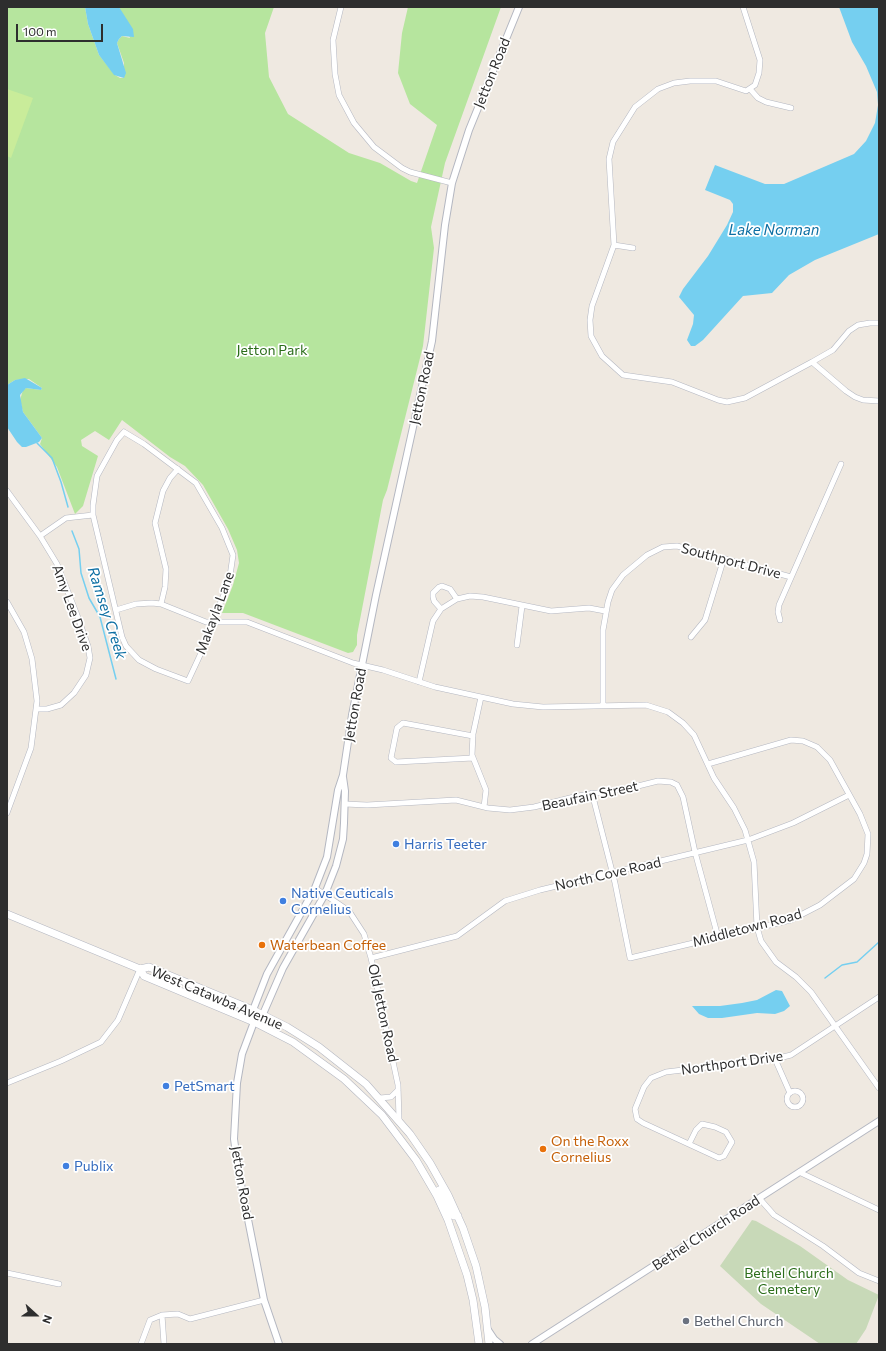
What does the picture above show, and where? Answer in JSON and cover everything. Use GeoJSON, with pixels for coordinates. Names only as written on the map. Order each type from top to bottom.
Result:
{"type":"FeatureCollection","features":[{"type":"Feature","properties":{"kind":"main road","name":"West Catawba Avenue"},"geometry":{"type":"LineString","coordinates":[[7,914],[140,969],[149,967],[263,1014],[319,1047],[350,1071],[380,1098],[399,1120],[431,1165],[458,1216],[476,1266],[488,1330],[489,1344]]}},
{"type":"Feature","properties":{"kind":"main road","name":"West Catawba Avenue"},"geometry":{"type":"LineString","coordinates":[[140,969],[144,976],[254,1022],[293,1042],[344,1079],[382,1115],[416,1160],[437,1196],[462,1257],[473,1300],[479,1344]]}},
{"type":"Feature","properties":{"kind":"main road"},"geometry":{"type":"LineString","coordinates":[[416,1160],[432,1177],[451,1214],[458,1216]]}},
{"type":"Feature","properties":{"kind":"street"},"geometry":{"type":"LineString","coordinates":[[341,7],[333,40],[335,74],[339,95],[354,123],[374,147],[402,168],[410,172],[452,184]]}},
{"type":"Feature","properties":{"kind":"street","name":"Jetton Road"},"geometry":{"type":"LineString","coordinates":[[279,1344],[264,1300],[239,1174],[234,1139],[236,1095],[240,1063],[254,1022],[253,1010],[276,956],[315,888],[327,857],[362,664],[432,341],[445,225],[452,184],[469,130],[519,7]]}},
{"type":"Feature","properties":{"kind":"street"},"geometry":{"type":"LineString","coordinates":[[743,7],[760,60],[757,79],[750,89],[742,90],[716,81],[681,82],[658,89],[635,107],[617,135],[610,150],[614,245],[592,306],[590,328],[598,350],[620,373],[634,378],[672,382],[718,400],[734,401],[756,393],[833,350],[849,331],[858,325],[870,322],[879,323]]}},
{"type":"Feature","properties":{"kind":"street"},"geometry":{"type":"LineString","coordinates":[[750,89],[753,94],[766,102],[791,108]]}},
{"type":"Feature","properties":{"kind":"street"},"geometry":{"type":"LineString","coordinates":[[614,245],[632,248]]}},
{"type":"Feature","properties":{"kind":"street"},"geometry":{"type":"LineString","coordinates":[[812,362],[855,397],[863,400],[879,401]]}},
{"type":"Feature","properties":{"kind":"street","name":"Makayla Lane"},"geometry":{"type":"LineString","coordinates":[[124,432],[144,444],[178,469],[196,483],[204,494],[229,542],[233,555],[229,582],[212,622],[202,651],[188,681],[147,665],[132,654],[122,637],[93,515],[97,476],[117,440],[124,432]]}},
{"type":"Feature","properties":{"kind":"street"},"geometry":{"type":"LineString","coordinates":[[780,620],[778,612],[779,605],[841,464]]}},
{"type":"Feature","properties":{"kind":"street"},"geometry":{"type":"LineString","coordinates":[[161,604],[165,587],[166,569],[156,523],[163,491],[170,478],[178,469]]}},
{"type":"Feature","properties":{"kind":"street","name":"Amy Lee Drive"},"geometry":{"type":"LineString","coordinates":[[7,491],[40,536],[67,587],[88,646],[90,658],[86,675],[70,697],[55,708],[37,709]]}},
{"type":"Feature","properties":{"kind":"street"},"geometry":{"type":"LineString","coordinates":[[40,536],[66,518],[93,515]]}},
{"type":"Feature","properties":{"kind":"street","name":"Southport Drive"},"geometry":{"type":"LineString","coordinates":[[603,705],[605,611],[612,590],[623,575],[635,563],[656,550],[677,546],[791,577]]}},
{"type":"Feature","properties":{"kind":"street"},"geometry":{"type":"LineString","coordinates":[[691,638],[705,620],[724,558]]}},
{"type":"Feature","properties":{"kind":"street"},"geometry":{"type":"LineString","coordinates":[[441,609],[434,602],[433,597],[433,593],[439,587],[447,587],[450,589],[457,599]]}},
{"type":"Feature","properties":{"kind":"street"},"geometry":{"type":"LineString","coordinates":[[419,682],[431,626],[441,609],[457,599],[470,596],[483,597],[551,611],[589,608],[605,611]]}},
{"type":"Feature","properties":{"kind":"street"},"geometry":{"type":"LineString","coordinates":[[7,602],[24,632],[32,660],[37,709],[31,748],[7,813]]}},
{"type":"Feature","properties":{"kind":"street"},"geometry":{"type":"LineString","coordinates":[[116,610],[145,603],[161,604],[206,622],[247,622],[310,648],[353,663],[362,664],[419,682],[513,704],[543,707],[646,705],[668,712],[688,728],[697,741],[714,778],[741,821],[754,862],[757,927],[761,941],[776,962],[808,988],[879,1088]]}},
{"type":"Feature","properties":{"kind":"street"},"geometry":{"type":"LineString","coordinates":[[517,645],[522,606]]}},
{"type":"Feature","properties":{"kind":"street"},"geometry":{"type":"LineString","coordinates":[[481,697],[473,736],[473,758],[486,790],[484,807]]}},
{"type":"Feature","properties":{"kind":"street"},"geometry":{"type":"LineString","coordinates":[[473,736],[403,723],[397,728],[392,758],[396,762],[473,758]]}},
{"type":"Feature","properties":{"kind":"street","name":"Middletown Road"},"geometry":{"type":"LineString","coordinates":[[612,873],[630,958],[791,920],[848,885],[859,872],[867,854],[868,834],[860,814],[824,752],[813,744],[803,741],[784,742],[708,764]]}},
{"type":"Feature","properties":{"kind":"street","name":"Jetton Road"},"geometry":{"type":"LineString","coordinates":[[254,1022],[263,1014],[291,953],[325,894],[336,866],[340,851],[345,804],[343,775]]}},
{"type":"Feature","properties":{"kind":"street","name":"Beaufain Street"},"geometry":{"type":"LineString","coordinates":[[345,804],[367,805],[450,800],[484,807],[510,810],[534,807],[592,793],[630,788],[658,781],[671,782],[677,785],[683,797],[695,852],[718,937]]}},
{"type":"Feature","properties":{"kind":"street"},"geometry":{"type":"LineString","coordinates":[[592,793],[612,873]]}},
{"type":"Feature","properties":{"kind":"street","name":"North Cove Road"},"geometry":{"type":"LineString","coordinates":[[371,958],[457,936],[505,901],[540,890],[748,840],[793,823],[849,795]]}},
{"type":"Feature","properties":{"kind":"street","name":"Old Jetton Road"},"geometry":{"type":"LineString","coordinates":[[315,888],[341,904],[355,918],[364,934],[371,958],[398,1090],[399,1120]]}},
{"type":"Feature","properties":{"kind":"street"},"geometry":{"type":"LineString","coordinates":[[7,1083],[61,1062],[100,1042],[118,1020],[140,969]]}},
{"type":"Feature","properties":{"kind":"street","name":"Northport Drive"},"geometry":{"type":"LineString","coordinates":[[689,1144],[637,1120],[635,1109],[644,1087],[651,1078],[666,1072],[775,1059],[799,1051],[879,997]]}},
{"type":"Feature","properties":{"kind":"street"},"geometry":{"type":"LineString","coordinates":[[775,1059],[790,1093]]}},
{"type":"Feature","properties":{"kind":"street"},"geometry":{"type":"LineString","coordinates":[[380,1098],[391,1097],[398,1090]]}},
{"type":"Feature","properties":{"kind":"street","name":"Bethel Church Road"},"geometry":{"type":"LineString","coordinates":[[532,1344],[879,1121]]}},
{"type":"Feature","properties":{"kind":"street"},"geometry":{"type":"LineString","coordinates":[[702,1124],[726,1132],[732,1142],[724,1156],[719,1158],[689,1144],[696,1130],[702,1124]]}},
{"type":"Feature","properties":{"kind":"street"},"geometry":{"type":"LineString","coordinates":[[799,1172],[879,1210]]}},
{"type":"Feature","properties":{"kind":"street"},"geometry":{"type":"LineString","coordinates":[[759,1198],[774,1215],[823,1246],[852,1269],[879,1281]]}},
{"type":"Feature","properties":{"kind":"street"},"geometry":{"type":"LineString","coordinates":[[7,1273],[59,1284]]}},
{"type":"Feature","properties":{"kind":"street"},"geometry":{"type":"LineString","coordinates":[[141,1344],[150,1320],[162,1315],[178,1314],[190,1319],[203,1317],[264,1300]]}},
{"type":"Feature","properties":{"kind":"street"},"geometry":{"type":"LineString","coordinates":[[162,1315],[164,1344]]}},
{"type":"Feature","properties":{"kind":"street"},"geometry":{"type":"LineString","coordinates":[[488,1330],[494,1339],[500,1344]]}},
{"type":"Feature","properties":{"kind":"green space","name":"Jetton Park"},"geometry":{"type":"Polygon","coordinates":[[[7,7],[85,7],[88,24],[99,55],[115,75],[120,78],[124,78],[124,63],[117,43],[122,36],[130,38],[119,7],[274,7],[265,33],[269,77],[288,114],[349,153],[380,163],[417,183],[437,125],[410,104],[398,73],[402,33],[408,7],[501,7],[445,163],[431,227],[434,248],[423,346],[387,490],[383,500],[357,635],[357,645],[353,652],[348,653],[243,613],[222,613],[233,585],[239,563],[237,550],[228,529],[203,485],[185,466],[170,457],[122,420],[109,440],[95,431],[81,440],[82,446],[98,456],[83,506],[75,514],[57,467],[40,444],[42,438],[23,412],[20,400],[23,390],[26,388],[41,390],[42,388],[29,379],[15,380],[7,385],[7,7]]]}},
{"type":"Feature","properties":{"kind":"green space"},"geometry":{"type":"Polygon","coordinates":[[[7,89],[33,98],[11,158],[7,156],[7,89]]]}},
{"type":"Feature","properties":{"kind":"green space","name":"Bethel Church Cemetery"},"geometry":{"type":"Polygon","coordinates":[[[752,1220],[800,1246],[848,1280],[879,1295],[866,1329],[856,1344],[820,1344],[761,1304],[720,1266],[752,1220]]]}},
{"type":"Feature","properties":{"kind":"water"},"geometry":{"type":"Polygon","coordinates":[[[85,7],[119,7],[133,29],[134,37],[122,36],[117,43],[126,73],[124,78],[114,75],[99,55],[88,24],[85,7]]]}},
{"type":"Feature","properties":{"kind":"water","name":"Lake Norman"},"geometry":{"type":"Polygon","coordinates":[[[839,7],[879,7],[879,234],[815,260],[789,275],[772,293],[743,296],[703,340],[695,346],[691,346],[687,340],[693,324],[694,315],[679,297],[683,289],[708,256],[727,225],[733,212],[733,204],[730,200],[705,190],[715,165],[765,184],[784,184],[854,154],[866,141],[875,123],[878,105],[877,92],[866,66],[852,42],[839,7]]]}},
{"type":"Feature","properties":{"kind":"water"},"geometry":{"type":"Polygon","coordinates":[[[25,378],[42,388],[41,390],[26,388],[20,395],[23,412],[42,438],[39,442],[22,447],[7,427],[7,385],[15,380],[25,378]]]}},
{"type":"Feature","properties":{"kind":"water"},"geometry":{"type":"Polygon","coordinates":[[[776,990],[782,991],[790,1006],[784,1011],[775,1014],[757,1013],[722,1018],[708,1018],[699,1014],[692,1006],[720,1006],[742,1003],[757,1000],[776,990]]]}},
{"type":"Feature","properties":{"kind":"waterway","name":"Ramsey Creek"},"geometry":{"type":"LineString","coordinates":[[37,443],[52,458],[68,507]]}},
{"type":"Feature","properties":{"kind":"waterway","name":"Ramsey Creek"},"geometry":{"type":"LineString","coordinates":[[72,531],[79,549],[81,573],[89,598],[100,617],[116,679]]}},
{"type":"Feature","properties":{"kind":"waterway"},"geometry":{"type":"LineString","coordinates":[[825,978],[842,965],[857,962],[879,942]]}},
{"type":"Feature","properties":{"kind":"place","name":"Harris Teeter"},"geometry":{"type":"Point","coordinates":[396,844]}},
{"type":"Feature","properties":{"kind":"place","name":"Native Ceuticals Cornelius"},"geometry":{"type":"Point","coordinates":[283,901]}},
{"type":"Feature","properties":{"kind":"place","name":"Waterbean Coffee"},"geometry":{"type":"Point","coordinates":[262,945]}},
{"type":"Feature","properties":{"kind":"place","name":"PetSmart"},"geometry":{"type":"Point","coordinates":[166,1086]}},
{"type":"Feature","properties":{"kind":"place","name":"On the Roxx Cornelius"},"geometry":{"type":"Point","coordinates":[543,1149]}},
{"type":"Feature","properties":{"kind":"place","name":"Publix"},"geometry":{"type":"Point","coordinates":[66,1166]}},
{"type":"Feature","properties":{"kind":"place","name":"Bethel Church"},"geometry":{"type":"Point","coordinates":[686,1321]}}]}
